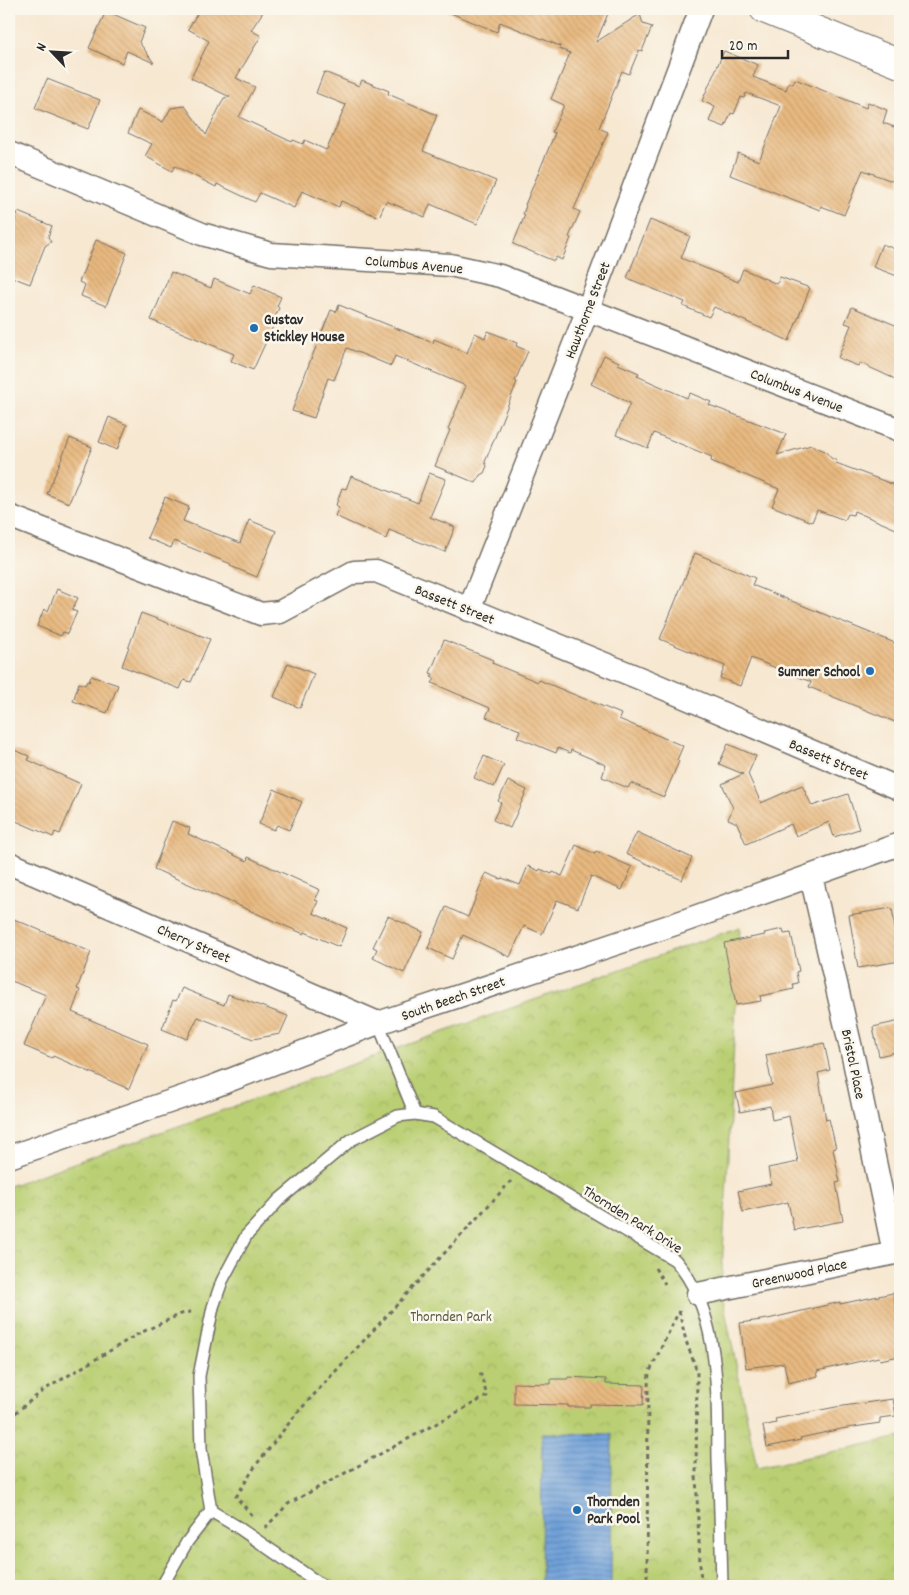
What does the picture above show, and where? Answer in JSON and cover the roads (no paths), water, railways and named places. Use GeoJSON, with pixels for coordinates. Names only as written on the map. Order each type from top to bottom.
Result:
{"type":"FeatureCollection","features":[{"type":"Feature","properties":{"kind":"street","name":"Hawthorne Street"},"geometry":{"type":"LineString","coordinates":[[469,610],[588,309],[701,9]]}},
{"type":"Feature","properties":{"kind":"street"},"geometry":{"type":"LineString","coordinates":[[764,9],[900,64]]}},
{"type":"Feature","properties":{"kind":"street","name":"Columbus Avenue"},"geometry":{"type":"LineString","coordinates":[[9,153],[202,234],[271,254],[450,264],[500,276],[900,430]]}},
{"type":"Feature","properties":{"kind":"street","name":"Bassett Street"},"geometry":{"type":"LineString","coordinates":[[9,516],[261,614],[280,612],[354,572],[376,571],[649,682],[900,789]]}},
{"type":"Feature","properties":{"kind":"street","name":"South Beech Street"},"geometry":{"type":"LineString","coordinates":[[9,1157],[212,1087],[378,1023],[678,923],[900,844]]}},
{"type":"Feature","properties":{"kind":"street","name":"Cherry Street"},"geometry":{"type":"LineString","coordinates":[[9,863],[378,1023]]}},
{"type":"Feature","properties":{"kind":"street","name":"Bristol Place"},"geometry":{"type":"LineString","coordinates":[[811,876],[897,1252]]}},
{"type":"Feature","properties":{"kind":"street","name":"Greenwood Place"},"geometry":{"type":"LineString","coordinates":[[698,1294],[897,1252]]}},
{"type":"Feature","properties":{"kind":"lane"},"geometry":{"type":"LineString","coordinates":[[378,1023],[415,1114]]}},
{"type":"Feature","properties":{"kind":"lane","name":"Thornden Park Drive"},"geometry":{"type":"LineString","coordinates":[[211,1511],[201,1449],[199,1376],[213,1307],[222,1281],[246,1236],[279,1200],[351,1140],[398,1116],[415,1114],[434,1117],[675,1260],[685,1271],[698,1294],[711,1340],[716,1382],[722,1586]]}},
{"type":"Feature","properties":{"kind":"lane"},"geometry":{"type":"LineString","coordinates":[[162,1586],[187,1542],[211,1511],[323,1586]]}},
{"type":"Feature","properties":{"kind":"water","name":"Thornden Park Pool"},"geometry":{"type":"Polygon","coordinates":[[[542,1433],[612,1434],[611,1586],[541,1586],[542,1433]]]}},
{"type":"Feature","properties":{"kind":"place","name":"Gustav Stickley House"},"geometry":{"type":"Point","coordinates":[254,328]}},
{"type":"Feature","properties":{"kind":"place","name":"Sumner School"},"geometry":{"type":"Point","coordinates":[870,671]}},
{"type":"Feature","properties":{"kind":"place","name":"Thornden Park Pool"},"geometry":{"type":"Point","coordinates":[577,1510]}},
{"type":"Feature","properties":{"kind":"park label","name":"Thornden Park"},"geometry":{"type":"Point","coordinates":[451,1316]}}]}
